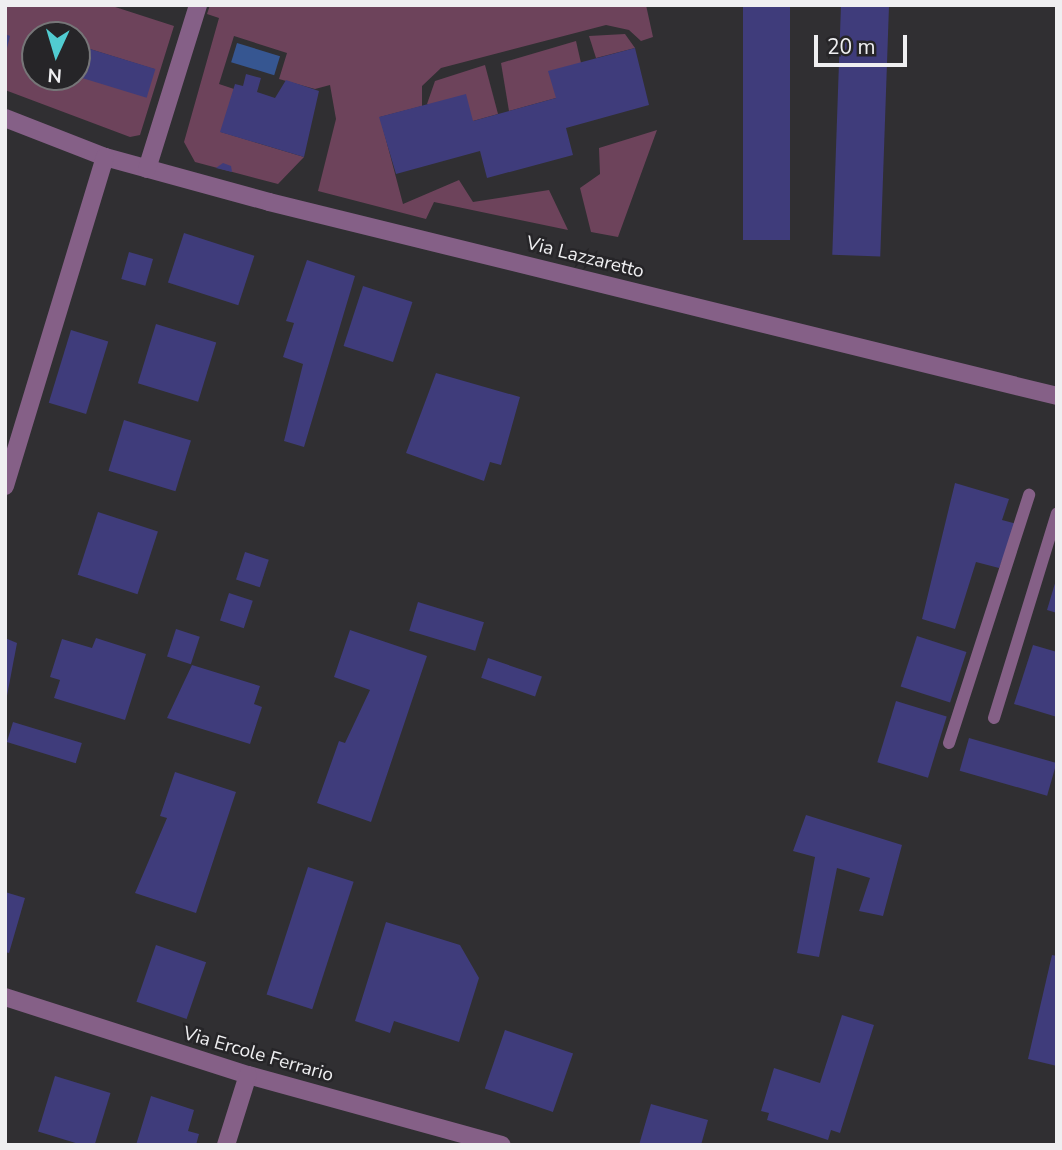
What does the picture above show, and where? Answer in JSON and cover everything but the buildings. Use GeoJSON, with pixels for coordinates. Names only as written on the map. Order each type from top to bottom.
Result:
{"type":"FeatureCollection","features":[{"type":"Feature","properties":{"kind":"street"},"geometry":{"type":"LineString","coordinates":[[147,169],[198,5]]}},
{"type":"Feature","properties":{"kind":"street","name":"Via Lazzaretto"},"geometry":{"type":"LineString","coordinates":[[5,118],[147,169],[1057,396]]}},
{"type":"Feature","properties":{"kind":"street"},"geometry":{"type":"LineString","coordinates":[[5,486],[105,156]]}},
{"type":"Feature","properties":{"kind":"street","name":"Via Ercole Ferrario"},"geometry":{"type":"LineString","coordinates":[[5,997],[248,1075],[502,1145]]}},
{"type":"Feature","properties":{"kind":"street"},"geometry":{"type":"LineString","coordinates":[[226,1145],[248,1075]]}},
{"type":"Feature","properties":{"kind":"lane"},"geometry":{"type":"LineString","coordinates":[[949,743],[1029,495]]}},
{"type":"Feature","properties":{"kind":"lane"},"geometry":{"type":"LineString","coordinates":[[994,718],[1057,513]]}},
{"type":"Feature","properties":{"kind":"shaded area"},"geometry":{"type":"Polygon","coordinates":[[[5,5],[109,5],[174,26],[140,135],[130,137],[5,90],[5,5]]]}},
{"type":"Feature","properties":{"kind":"shaded area"},"geometry":{"type":"Polygon","coordinates":[[[210,5],[646,5],[653,37],[641,41],[629,30],[606,25],[441,68],[422,86],[422,106],[380,117],[403,204],[459,180],[473,202],[549,190],[568,230],[434,202],[426,219],[318,191],[336,119],[330,85],[315,89],[279,79],[287,53],[234,36],[219,84],[234,89],[221,132],[304,157],[278,184],[195,162],[184,142],[219,18],[207,14],[210,5]]]}},
{"type":"Feature","properties":{"kind":"shaded area"},"geometry":{"type":"Polygon","coordinates":[[[625,34],[635,48],[596,58],[589,36],[625,34]]]}},
{"type":"Feature","properties":{"kind":"shaded area"},"geometry":{"type":"Polygon","coordinates":[[[576,41],[581,63],[556,98],[509,111],[501,63],[576,41]]]}},
{"type":"Feature","properties":{"kind":"shaded area"},"geometry":{"type":"Polygon","coordinates":[[[485,65],[498,114],[473,121],[427,104],[435,81],[485,65]]]}},
{"type":"Feature","properties":{"kind":"shaded area"},"geometry":{"type":"Polygon","coordinates":[[[657,130],[618,237],[591,232],[580,188],[600,174],[599,148],[657,130]]]}},
{"type":"Feature","properties":{"kind":"water"},"geometry":{"type":"Polygon","coordinates":[[[237,43],[280,56],[274,75],[231,62],[237,43]]]}}]}
